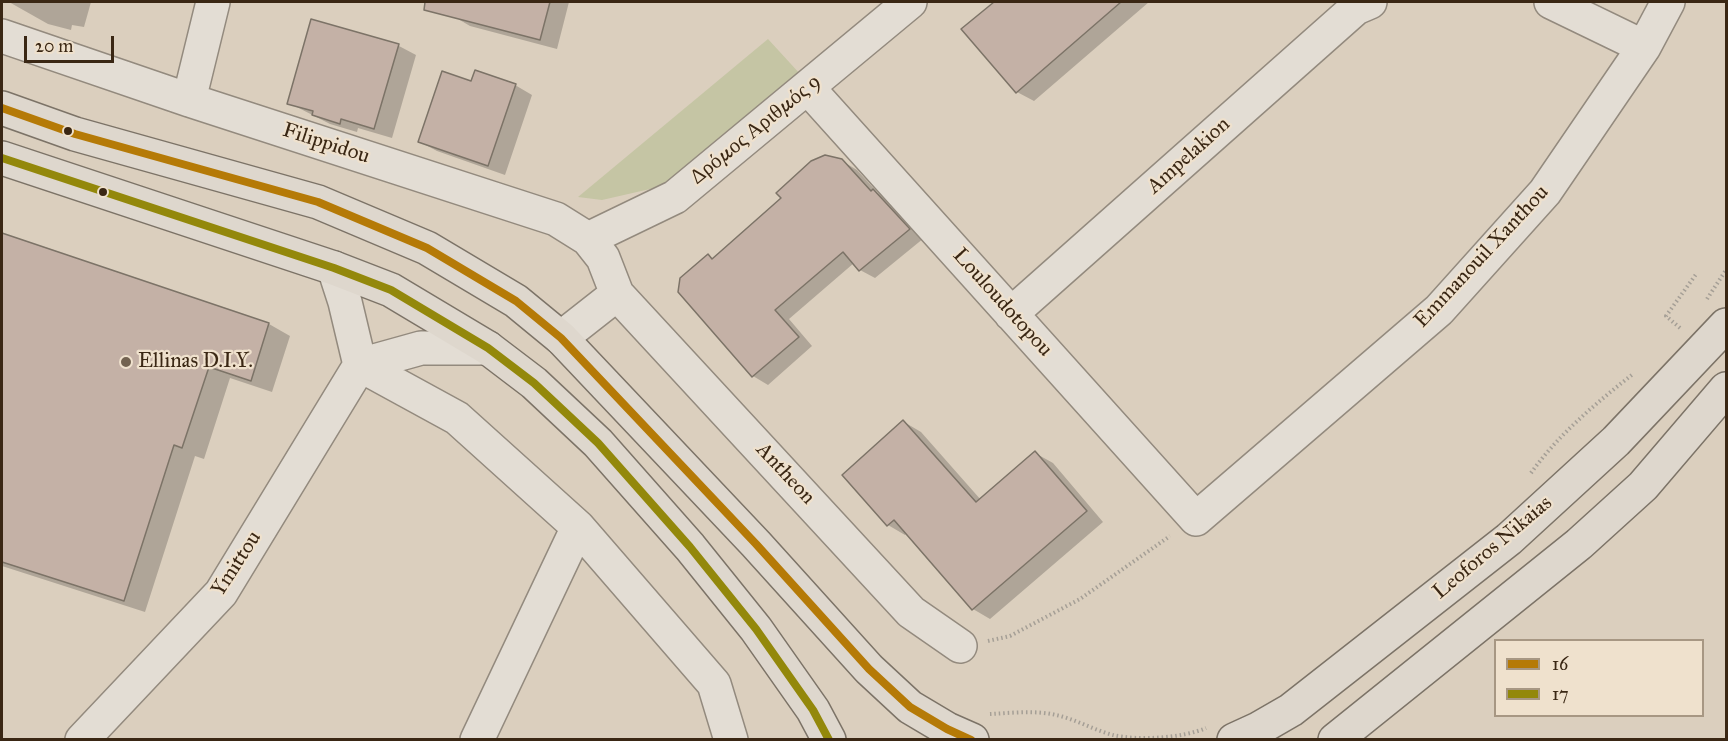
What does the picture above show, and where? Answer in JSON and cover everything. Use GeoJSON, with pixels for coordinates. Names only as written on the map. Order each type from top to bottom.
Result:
{"type":"FeatureCollection","features":[{"type":"Feature","properties":{"kind":"main road"},"geometry":{"type":"LineString","coordinates":[[2,108],[75,134],[318,202],[427,248],[516,301],[561,338],[756,544],[868,669],[910,707],[947,729],[978,727]]}},
{"type":"Feature","properties":{"kind":"main road"},"geometry":{"type":"LineString","coordinates":[[2,158],[334,268],[391,290],[488,348],[534,383],[598,443],[690,547],[756,629],[813,710],[829,740]]}},
{"type":"Feature","properties":{"kind":"main road","name":"Leoforos Nikaias"},"geometry":{"type":"LineString","coordinates":[[1223,732],[1258,729],[1291,710],[1509,539],[1616,441],[1715,315]]}},
{"type":"Feature","properties":{"kind":"main road"},"geometry":{"type":"LineString","coordinates":[[1335,740],[1587,536],[1643,486],[1726,388]]}},
{"type":"Feature","properties":{"kind":"street"},"geometry":{"type":"LineString","coordinates":[[189,100],[213,2]]}},
{"type":"Feature","properties":{"kind":"street","name":"Δρόμος Αριθμός 9"},"geometry":{"type":"LineString","coordinates":[[588,239],[675,197],[910,2]]}},
{"type":"Feature","properties":{"kind":"street","name":"Ampelakion"},"geometry":{"type":"LineString","coordinates":[[1011,314],[1356,8],[1370,2]]}},
{"type":"Feature","properties":{"kind":"street"},"geometry":{"type":"LineString","coordinates":[[1551,2],[1644,47]]}},
{"type":"Feature","properties":{"kind":"street","name":"Emmanouil Xanthou"},"geometry":{"type":"LineString","coordinates":[[1196,519],[1439,310],[1545,192],[1644,47],[1668,2]]}},
{"type":"Feature","properties":{"kind":"street","name":"Filippidou"},"geometry":{"type":"LineString","coordinates":[[2,36],[189,100],[556,219],[588,239],[603,258],[616,294]]}},
{"type":"Feature","properties":{"kind":"street","name":"Louloudotopou"},"geometry":{"type":"LineString","coordinates":[[808,88],[1196,519]]}},
{"type":"Feature","properties":{"kind":"street"},"geometry":{"type":"LineString","coordinates":[[334,268],[345,302],[360,365],[457,418],[578,527],[714,684],[731,740]]}},
{"type":"Feature","properties":{"kind":"street"},"geometry":{"type":"LineString","coordinates":[[561,338],[616,294]]}},
{"type":"Feature","properties":{"kind":"street","name":"Antheon"},"geometry":{"type":"LineString","coordinates":[[616,294],[911,612],[960,646]]}},
{"type":"Feature","properties":{"kind":"street"},"geometry":{"type":"LineString","coordinates":[[360,365],[421,348],[488,348]]}},
{"type":"Feature","properties":{"kind":"street","name":"Ymittou"},"geometry":{"type":"LineString","coordinates":[[82,740],[221,593],[360,365]]}},
{"type":"Feature","properties":{"kind":"street"},"geometry":{"type":"LineString","coordinates":[[477,740],[578,527]]}},
{"type":"Feature","properties":{"kind":"path"},"geometry":{"type":"LineString","coordinates":[[1715,315],[1726,270]]}},
{"type":"Feature","properties":{"kind":"path"},"geometry":{"type":"LineString","coordinates":[[1676,338],[1682,330],[1666,316],[1697,273]]}},
{"type":"Feature","properties":{"kind":"path"},"geometry":{"type":"LineString","coordinates":[[1526,479],[1546,452],[1609,393],[1641,368]]}},
{"type":"Feature","properties":{"kind":"path"},"geometry":{"type":"LineString","coordinates":[[960,646],[1010,636],[1080,599],[1196,519]]}},
{"type":"Feature","properties":{"kind":"path"},"geometry":{"type":"LineString","coordinates":[[978,727],[1028,712],[1056,715],[1115,735],[1149,738],[1223,732]]}},
{"type":"Feature","properties":{"kind":"green space"},"geometry":{"type":"Polygon","coordinates":[[[768,39],[801,75],[672,184],[602,200],[578,197],[768,39]]]}},
{"type":"Feature","properties":{"kind":"building"},"geometry":{"type":"Polygon","coordinates":[[[425,2],[550,2],[540,40],[424,10],[425,2]]]}},
{"type":"Feature","properties":{"kind":"building"},"geometry":{"type":"Polygon","coordinates":[[[994,2],[1121,2],[1016,93],[961,29],[994,2]]]}},
{"type":"Feature","properties":{"kind":"building"},"geometry":{"type":"Polygon","coordinates":[[[311,19],[399,44],[374,129],[341,119],[340,124],[312,115],[313,111],[287,104],[311,19]]]}},
{"type":"Feature","properties":{"kind":"building"},"geometry":{"type":"Polygon","coordinates":[[[475,70],[516,84],[488,166],[418,142],[442,71],[471,81],[475,70]]]}},
{"type":"Feature","properties":{"kind":"building"},"geometry":{"type":"Polygon","coordinates":[[[825,155],[842,159],[910,229],[859,271],[843,252],[775,310],[799,337],[752,377],[678,292],[680,278],[708,254],[712,259],[781,198],[776,193],[811,161],[825,155]]]}},
{"type":"Feature","properties":{"kind":"building"},"geometry":{"type":"Polygon","coordinates":[[[2,233],[269,323],[251,381],[209,367],[182,448],[174,445],[124,601],[2,562],[2,233]]]}},
{"type":"Feature","properties":{"kind":"building"},"geometry":{"type":"Polygon","coordinates":[[[903,420],[976,502],[1035,451],[1087,511],[972,610],[894,520],[887,526],[842,475],[903,420]]]}},
{"type":"Feature","properties":{"kind":"transit line","name":"16"},"geometry":{"type":"LineString","coordinates":[[2,108],[75,134],[318,202],[427,248],[516,301],[561,338],[756,544],[869,669],[910,707],[971,740]]}},
{"type":"Feature","properties":{"kind":"transit line","name":"17"},"geometry":{"type":"LineString","coordinates":[[2,158],[334,268],[391,290],[488,348],[534,383],[598,443],[690,547],[756,629],[813,710],[829,740]]}},
{"type":"Feature","properties":{"kind":"place","name":"Ellinas D.I.Y."},"geometry":{"type":"Point","coordinates":[126,362]}}]}
